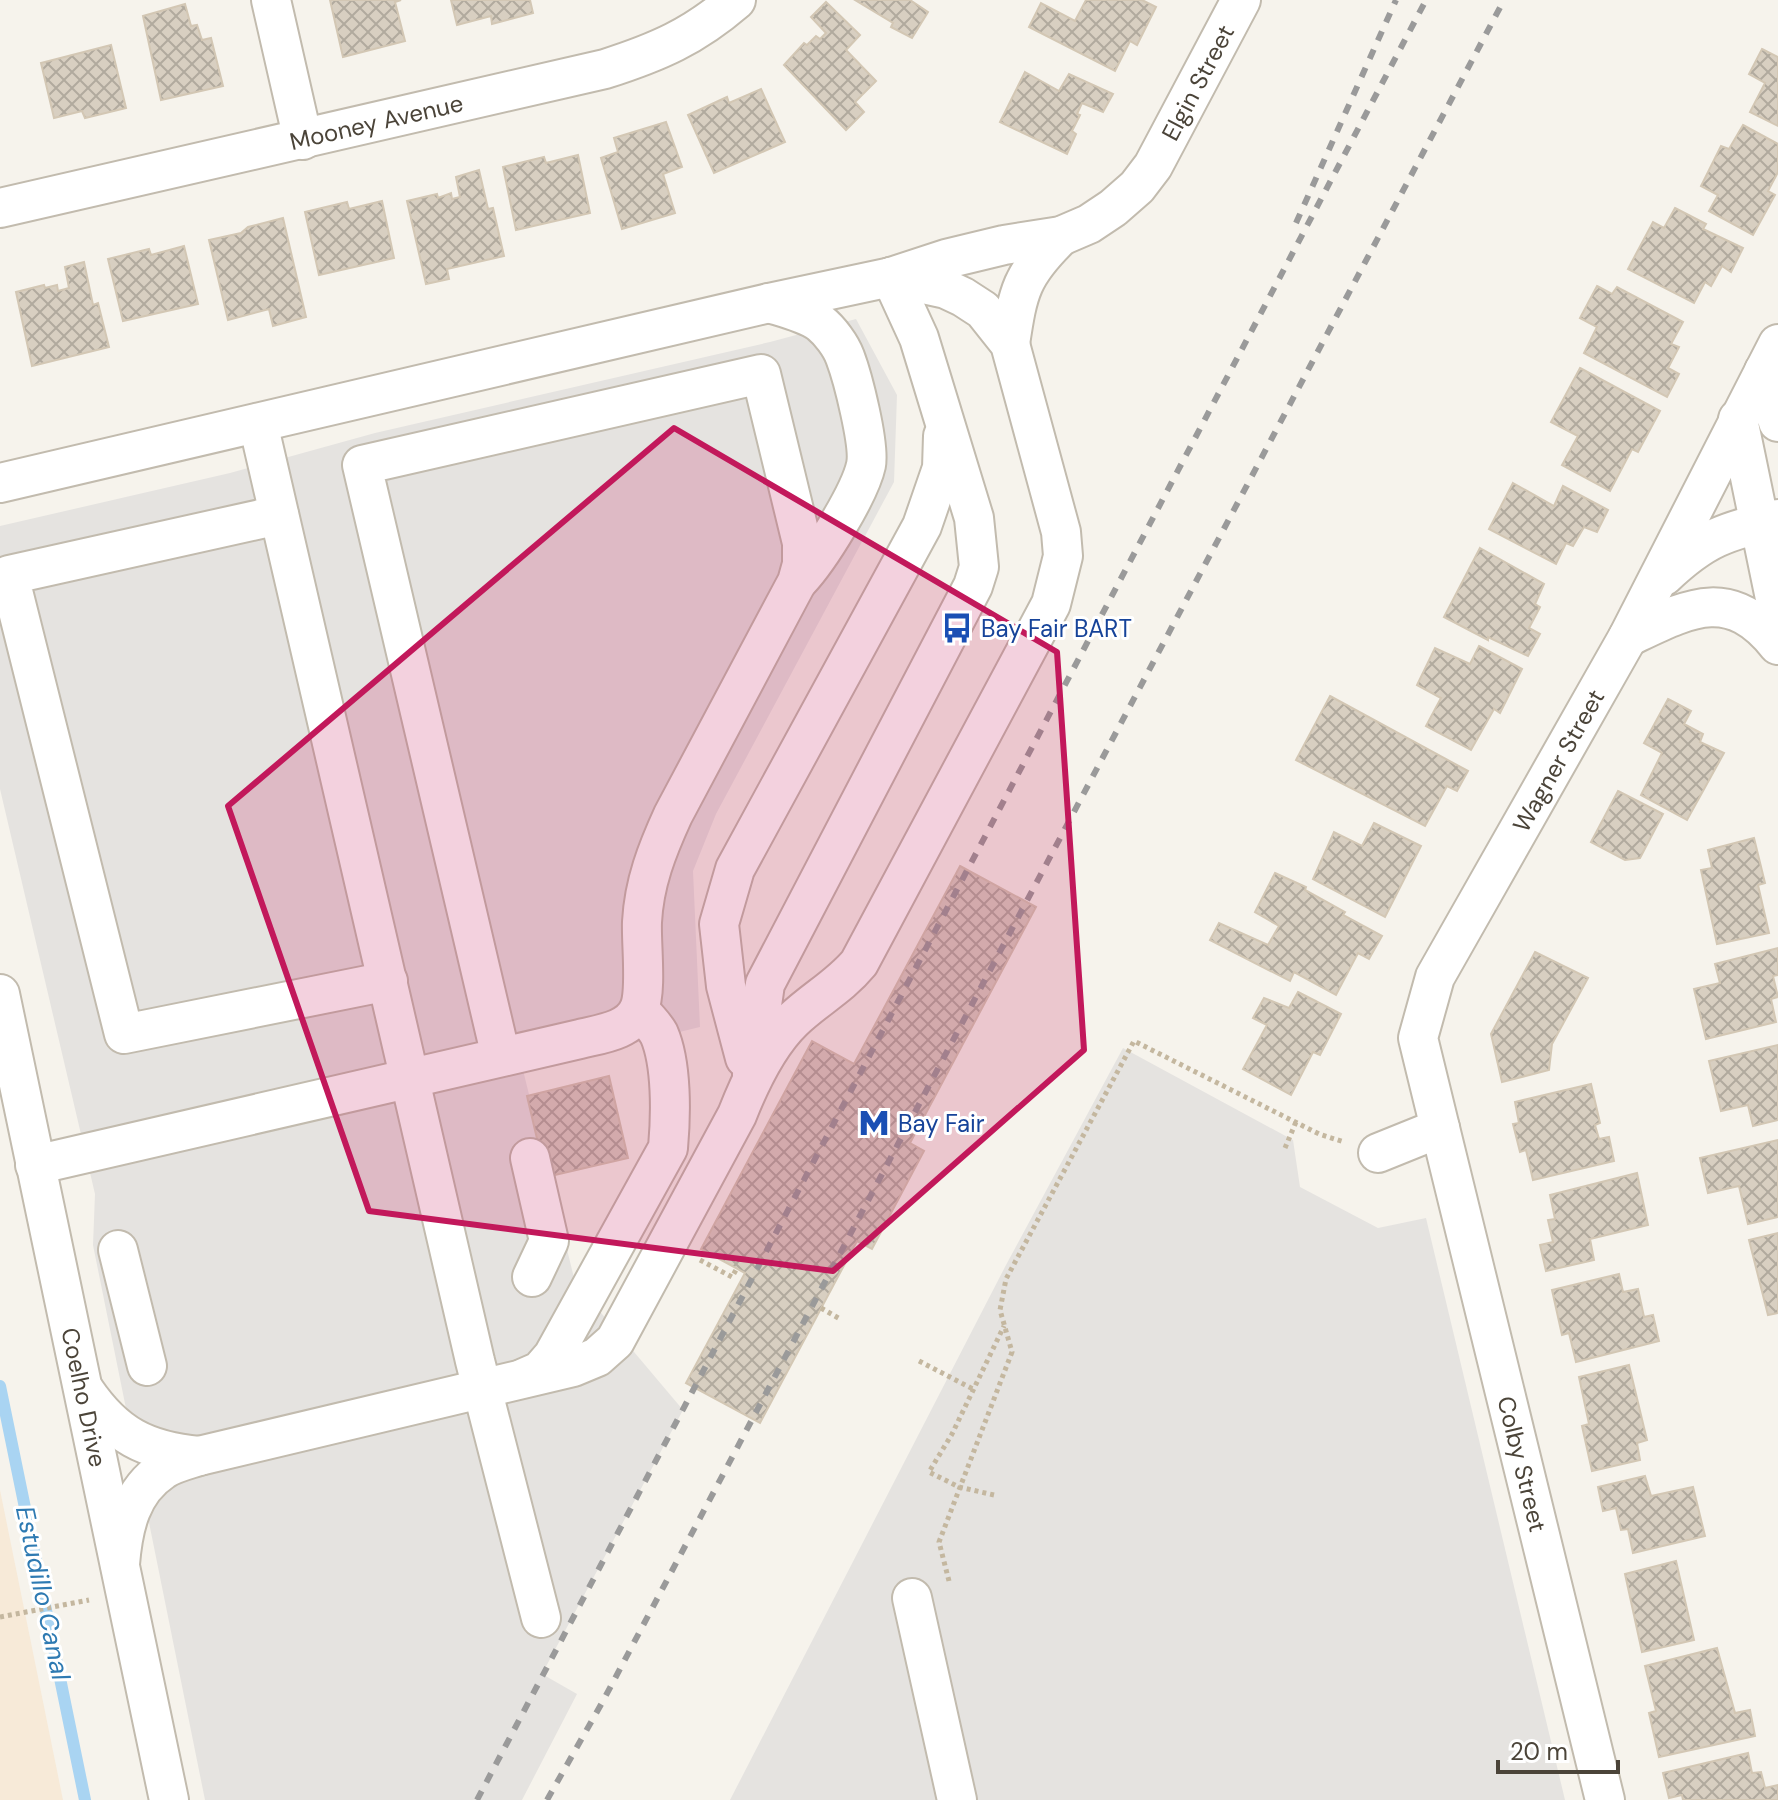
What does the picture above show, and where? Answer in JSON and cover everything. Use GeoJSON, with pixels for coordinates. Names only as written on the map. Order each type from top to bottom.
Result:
{"type":"FeatureCollection","features":[{"type":"Feature","properties":{"kind":"street"},"geometry":{"type":"LineString","coordinates":[[271,0],[303,140]]}},
{"type":"Feature","properties":{"kind":"street","name":"Mooney Avenue"},"geometry":{"type":"LineString","coordinates":[[0,208],[605,69],[649,55],[690,36],[736,0]]}},
{"type":"Feature","properties":{"kind":"street","name":"Elgin Street"},"geometry":{"type":"LineString","coordinates":[[1061,236],[1089,224],[1137,187],[1153,166],[1241,0]]}},
{"type":"Feature","properties":{"kind":"street"},"geometry":{"type":"LineString","coordinates":[[0,483],[891,277],[1004,245],[1061,236]]}},
{"type":"Feature","properties":{"kind":"street"},"geometry":{"type":"LineString","coordinates":[[1010,344],[1017,297],[1026,276],[1061,236]]}},
{"type":"Feature","properties":{"kind":"street"},"geometry":{"type":"LineString","coordinates":[[120,1564],[122,1534],[130,1509],[145,1485],[165,1468],[199,1456],[573,1367],[597,1357],[615,1341],[737,1115],[751,1080],[792,1021],[844,981],[859,963],[1039,627],[1056,590],[1063,556],[1061,532],[1010,344],[983,310],[963,297],[946,289],[891,277]]}},
{"type":"Feature","properties":{"kind":"street"},"geometry":{"type":"LineString","coordinates":[[751,1080],[765,984],[973,586],[979,567],[974,518],[943,413],[919,338],[891,277]]}},
{"type":"Feature","properties":{"kind":"street"},"geometry":{"type":"LineString","coordinates":[[769,303],[819,322],[844,355],[866,441],[867,463],[860,481],[824,548],[812,567],[797,582]]}},
{"type":"Feature","properties":{"kind":"street"},"geometry":{"type":"LineString","coordinates":[[1771,358],[1778,422]]}},
{"type":"Feature","properties":{"kind":"street","name":"Wagner Street"},"geometry":{"type":"LineString","coordinates":[[1440,1128],[1418,1038],[1435,977],[1628,637],[1771,358]]}},
{"type":"Feature","properties":{"kind":"street"},"geometry":{"type":"LineString","coordinates":[[35,1165],[411,1078],[501,1057],[612,1031],[628,1023],[639,1010],[643,992],[642,919],[646,884],[657,850],[797,582],[802,564],[802,543],[761,374],[362,465],[501,1057]]}},
{"type":"Feature","properties":{"kind":"street"},"geometry":{"type":"LineString","coordinates":[[751,1080],[726,986],[719,924],[735,869],[922,526],[942,468],[943,413]]}},
{"type":"Feature","properties":{"kind":"street"},"geometry":{"type":"LineString","coordinates":[[1738,419],[1768,522],[1778,613]]}},
{"type":"Feature","properties":{"kind":"street"},"geometry":{"type":"LineString","coordinates":[[258,423],[411,1078],[500,1385],[541,1618]]}},
{"type":"Feature","properties":{"kind":"street"},"geometry":{"type":"LineString","coordinates":[[785,475],[796,490],[811,499],[829,499],[846,493],[860,481]]}},
{"type":"Feature","properties":{"kind":"street"},"geometry":{"type":"LineString","coordinates":[[279,515],[9,575],[124,1034],[388,981]]}},
{"type":"Feature","properties":{"kind":"street"},"geometry":{"type":"LineString","coordinates":[[1656,583],[1677,563],[1720,534],[1768,522]]}},
{"type":"Feature","properties":{"kind":"street"},"geometry":{"type":"LineString","coordinates":[[1628,637],[1676,614],[1705,607],[1738,609],[1765,628],[1778,645]]}},
{"type":"Feature","properties":{"kind":"street","name":"Coelho Drive"},"geometry":{"type":"LineString","coordinates":[[0,994],[169,1800]]}},
{"type":"Feature","properties":{"kind":"street"},"geometry":{"type":"LineString","coordinates":[[500,1385],[540,1371],[553,1356],[668,1148],[670,1123],[664,1047],[657,1030],[639,1010]]}},
{"type":"Feature","properties":{"kind":"street"},"geometry":{"type":"LineString","coordinates":[[1378,1153],[1440,1128]]}},
{"type":"Feature","properties":{"kind":"street","name":"Colby Street"},"geometry":{"type":"LineString","coordinates":[[1440,1128],[1605,1800]]}},
{"type":"Feature","properties":{"kind":"street"},"geometry":{"type":"LineString","coordinates":[[530,1158],[549,1241],[532,1277]]}},
{"type":"Feature","properties":{"kind":"street"},"geometry":{"type":"LineString","coordinates":[[118,1250],[147,1366]]}},
{"type":"Feature","properties":{"kind":"street"},"geometry":{"type":"LineString","coordinates":[[83,1388],[99,1411],[120,1431],[168,1453],[199,1456]]}},
{"type":"Feature","properties":{"kind":"street"},"geometry":{"type":"LineString","coordinates":[[912,1598],[957,1800]]}},
{"type":"Feature","properties":{"kind":"path"},"geometry":{"type":"LineString","coordinates":[[952,1590],[939,1542],[1012,1352],[1000,1310],[1006,1279],[1134,1041],[1319,1134]]}},
{"type":"Feature","properties":{"kind":"path"},"geometry":{"type":"LineString","coordinates":[[1285,1148],[1296,1122]]}},
{"type":"Feature","properties":{"kind":"path"},"geometry":{"type":"LineString","coordinates":[[692,1256],[732,1277],[737,1268]]}},
{"type":"Feature","properties":{"kind":"path"},"geometry":{"type":"LineString","coordinates":[[821,1308],[840,1319]]}},
{"type":"Feature","properties":{"kind":"path"},"geometry":{"type":"LineString","coordinates":[[994,1495],[959,1487],[929,1472],[952,1434],[1004,1326]]}},
{"type":"Feature","properties":{"kind":"path"},"geometry":{"type":"LineString","coordinates":[[919,1361],[973,1389]]}},
{"type":"Feature","properties":{"kind":"path"},"geometry":{"type":"LineString","coordinates":[[0,1617],[84,1602]]}},
{"type":"Feature","properties":{"kind":"highlighted area"},"geometry":{"type":"Polygon","coordinates":[[[674,428],[1057,652],[1084,1050],[833,1271],[369,1211],[228,806],[674,428]]]}},
{"type":"Feature","properties":{"kind":"shaded area"},"geometry":{"type":"Polygon","coordinates":[[[856,319],[897,395],[894,482],[716,814],[693,871],[700,1027],[523,1070],[575,1282],[683,1410],[542,1674],[577,1694],[522,1800],[205,1800],[93,1245],[95,1194],[0,789],[0,526],[230,473],[375,433],[770,342],[856,319]]]}},
{"type":"Feature","properties":{"kind":"shaded area"},"geometry":{"type":"Polygon","coordinates":[[[1123,1048],[1293,1140],[1300,1187],[1378,1228],[1426,1218],[1565,1800],[730,1800],[1006,1265],[1123,1048]]]}},
{"type":"Feature","properties":{"kind":"shaded area"},"geometry":{"type":"Polygon","coordinates":[[[0,1490],[63,1800],[0,1800],[0,1490]]]}},
{"type":"Feature","properties":{"kind":"building"},"geometry":{"type":"Polygon","coordinates":[[[330,0],[401,0],[395,2],[405,41],[343,57],[330,0]]]}},
{"type":"Feature","properties":{"kind":"building"},"geometry":{"type":"Polygon","coordinates":[[[451,0],[530,0],[533,13],[492,24],[491,16],[457,25],[451,0]]]}},
{"type":"Feature","properties":{"kind":"building"},"geometry":{"type":"Polygon","coordinates":[[[855,0],[910,0],[928,12],[912,38],[891,27],[893,23],[855,0]]]}},
{"type":"Feature","properties":{"kind":"building"},"geometry":{"type":"Polygon","coordinates":[[[1086,0],[1142,0],[1156,7],[1137,45],[1130,41],[1115,71],[1029,27],[1041,3],[1075,21],[1086,0]]]}},
{"type":"Feature","properties":{"kind":"building"},"geometry":{"type":"Polygon","coordinates":[[[826,2],[860,35],[846,50],[876,81],[855,102],[864,112],[846,130],[784,65],[804,43],[807,45],[816,36],[820,39],[826,33],[811,17],[826,2]]]}},
{"type":"Feature","properties":{"kind":"building"},"geometry":{"type":"Polygon","coordinates":[[[185,4],[191,26],[197,25],[202,40],[211,38],[223,86],[161,100],[143,16],[185,4]]]}},
{"type":"Feature","properties":{"kind":"building"},"geometry":{"type":"Polygon","coordinates":[[[111,45],[126,108],[85,118],[82,111],[54,118],[41,63],[111,45]]]}},
{"type":"Feature","properties":{"kind":"building"},"geometry":{"type":"Polygon","coordinates":[[[1762,49],[1778,57],[1778,126],[1750,112],[1765,83],[1749,74],[1762,49]]]}},
{"type":"Feature","properties":{"kind":"building"},"geometry":{"type":"Polygon","coordinates":[[[1025,72],[1059,91],[1069,74],[1113,94],[1103,112],[1082,103],[1072,131],[1076,134],[1067,154],[1000,122],[1025,72]]]}},
{"type":"Feature","properties":{"kind":"building"},"geometry":{"type":"Polygon","coordinates":[[[761,89],[785,142],[714,173],[688,115],[727,97],[729,103],[761,89]]]}},
{"type":"Feature","properties":{"kind":"building"},"geometry":{"type":"Polygon","coordinates":[[[666,122],[682,167],[663,174],[675,213],[622,229],[601,158],[618,152],[614,138],[666,122]]]}},
{"type":"Feature","properties":{"kind":"building"},"geometry":{"type":"Polygon","coordinates":[[[1743,125],[1778,144],[1778,172],[1768,191],[1775,195],[1753,235],[1709,211],[1718,195],[1701,186],[1721,146],[1729,149],[1743,125]]]}},
{"type":"Feature","properties":{"kind":"building"},"geometry":{"type":"Polygon","coordinates":[[[578,155],[590,213],[516,230],[503,167],[544,157],[546,163],[578,155]]]}},
{"type":"Feature","properties":{"kind":"building"},"geometry":{"type":"Polygon","coordinates":[[[479,170],[488,209],[493,208],[504,256],[447,269],[449,279],[426,284],[407,201],[437,194],[438,198],[451,193],[452,199],[460,197],[456,177],[479,170]]]}},
{"type":"Feature","properties":{"kind":"building"},"geometry":{"type":"Polygon","coordinates":[[[382,201],[394,258],[319,275],[305,212],[347,202],[349,209],[382,201]]]}},
{"type":"Feature","properties":{"kind":"building"},"geometry":{"type":"Polygon","coordinates":[[[1675,208],[1706,224],[1703,229],[1743,248],[1731,272],[1722,266],[1711,286],[1705,282],[1694,303],[1628,269],[1653,222],[1664,228],[1675,208]]]}},
{"type":"Feature","properties":{"kind":"building"},"geometry":{"type":"Polygon","coordinates":[[[283,218],[306,317],[273,326],[269,309],[228,320],[209,240],[241,233],[248,227],[283,218]]]}},
{"type":"Feature","properties":{"kind":"building"},"geometry":{"type":"Polygon","coordinates":[[[184,246],[198,304],[123,321],[108,259],[149,249],[151,255],[184,246]]]}},
{"type":"Feature","properties":{"kind":"building"},"geometry":{"type":"Polygon","coordinates":[[[84,262],[93,305],[98,303],[109,347],[32,366],[16,292],[44,285],[45,288],[57,285],[58,291],[69,288],[65,267],[84,262]]]}},
{"type":"Feature","properties":{"kind":"building"},"geometry":{"type":"Polygon","coordinates":[[[1597,286],[1612,294],[1617,287],[1683,322],[1671,344],[1679,347],[1668,368],[1679,374],[1667,397],[1584,353],[1597,327],[1580,318],[1597,286]]]}},
{"type":"Feature","properties":{"kind":"building"},"geometry":{"type":"Polygon","coordinates":[[[1580,368],[1660,411],[1638,452],[1632,449],[1610,491],[1562,465],[1578,436],[1551,422],[1580,368]]]}},
{"type":"Feature","properties":{"kind":"building"},"geometry":{"type":"Polygon","coordinates":[[[1513,483],[1554,506],[1563,486],[1608,510],[1597,532],[1584,527],[1573,546],[1566,543],[1556,564],[1489,529],[1513,483]]]}},
{"type":"Feature","properties":{"kind":"building"},"geometry":{"type":"Polygon","coordinates":[[[1480,548],[1544,584],[1535,604],[1540,607],[1529,628],[1540,634],[1528,656],[1444,617],[1480,548]]]}},
{"type":"Feature","properties":{"kind":"building"},"geometry":{"type":"Polygon","coordinates":[[[1479,646],[1522,669],[1500,713],[1494,709],[1471,750],[1426,726],[1441,698],[1417,685],[1435,648],[1470,664],[1479,646]]]}},
{"type":"Feature","properties":{"kind":"building"},"geometry":{"type":"Polygon","coordinates":[[[1330,696],[1468,771],[1457,791],[1447,786],[1425,826],[1296,760],[1330,696]]]}},
{"type":"Feature","properties":{"kind":"building"},"geometry":{"type":"Polygon","coordinates":[[[1668,699],[1691,711],[1684,724],[1703,734],[1700,742],[1724,753],[1687,820],[1641,795],[1662,753],[1644,743],[1668,699]]]}},
{"type":"Feature","properties":{"kind":"building"},"geometry":{"type":"Polygon","coordinates":[[[1618,791],[1663,814],[1640,858],[1625,860],[1591,842],[1618,791]]]}},
{"type":"Feature","properties":{"kind":"building"},"geometry":{"type":"Polygon","coordinates":[[[1374,823],[1421,846],[1385,917],[1313,879],[1334,832],[1362,846],[1374,823]]]}},
{"type":"Feature","properties":{"kind":"building"},"geometry":{"type":"Polygon","coordinates":[[[1754,838],[1765,883],[1758,885],[1769,933],[1717,944],[1701,870],[1712,868],[1708,850],[1754,838]]]}},
{"type":"Feature","properties":{"kind":"building"},"geometry":{"type":"Polygon","coordinates":[[[960,866],[1036,907],[910,1143],[924,1151],[872,1249],[857,1241],[760,1423],[686,1383],[745,1273],[701,1249],[812,1041],[854,1064],[960,866]]]}},
{"type":"Feature","properties":{"kind":"building"},"geometry":{"type":"Polygon","coordinates":[[[1275,873],[1306,887],[1305,890],[1345,912],[1343,915],[1382,936],[1369,959],[1358,953],[1336,995],[1294,972],[1290,981],[1210,940],[1219,923],[1268,945],[1279,926],[1255,912],[1275,873]]]}},
{"type":"Feature","properties":{"kind":"building"},"geometry":{"type":"Polygon","coordinates":[[[1778,948],[1778,975],[1773,976],[1778,997],[1771,999],[1776,1022],[1706,1039],[1694,989],[1720,983],[1715,964],[1778,948]]]}},
{"type":"Feature","properties":{"kind":"building"},"geometry":{"type":"Polygon","coordinates":[[[1535,952],[1588,978],[1552,1044],[1549,1070],[1502,1082],[1491,1034],[1535,952]]]}},
{"type":"Feature","properties":{"kind":"building"},"geometry":{"type":"Polygon","coordinates":[[[1298,992],[1341,1014],[1320,1055],[1313,1052],[1291,1095],[1243,1069],[1267,1025],[1253,1018],[1264,998],[1289,1008],[1298,992]]]}},
{"type":"Feature","properties":{"kind":"building"},"geometry":{"type":"Polygon","coordinates":[[[1778,1045],[1778,1120],[1753,1126],[1748,1105],[1721,1111],[1709,1061],[1778,1045]]]}},
{"type":"Feature","properties":{"kind":"building"},"geometry":{"type":"Polygon","coordinates":[[[609,1076],[628,1158],[546,1177],[527,1096],[609,1076]]]}},
{"type":"Feature","properties":{"kind":"building"},"geometry":{"type":"Polygon","coordinates":[[[1591,1084],[1600,1123],[1595,1125],[1599,1139],[1609,1137],[1614,1161],[1533,1180],[1526,1150],[1520,1152],[1513,1124],[1519,1123],[1515,1102],[1591,1084]]]}},
{"type":"Feature","properties":{"kind":"building"},"geometry":{"type":"Polygon","coordinates":[[[1778,1140],[1778,1217],[1748,1224],[1739,1186],[1708,1193],[1700,1158],[1778,1140]]]}},
{"type":"Feature","properties":{"kind":"building"},"geometry":{"type":"Polygon","coordinates":[[[1637,1173],[1648,1225],[1590,1239],[1594,1260],[1546,1271],[1540,1245],[1553,1242],[1548,1220],[1555,1219],[1550,1195],[1637,1173]]]}},
{"type":"Feature","properties":{"kind":"building"},"geometry":{"type":"Polygon","coordinates":[[[1778,1233],[1778,1313],[1768,1315],[1749,1240],[1778,1233]]]}},
{"type":"Feature","properties":{"kind":"building"},"geometry":{"type":"Polygon","coordinates":[[[1619,1274],[1623,1292],[1638,1289],[1644,1317],[1653,1315],[1659,1341],[1576,1362],[1569,1333],[1562,1335],[1552,1290],[1619,1274]]]}},
{"type":"Feature","properties":{"kind":"building"},"geometry":{"type":"Polygon","coordinates":[[[1629,1365],[1647,1440],[1637,1443],[1640,1460],[1592,1471],[1582,1426],[1589,1424],[1579,1377],[1629,1365]]]}},
{"type":"Feature","properties":{"kind":"building"},"geometry":{"type":"Polygon","coordinates":[[[1645,1476],[1651,1496],[1693,1487],[1705,1536],[1633,1553],[1628,1529],[1621,1530],[1616,1508],[1603,1511],[1598,1487],[1645,1476]]]}},
{"type":"Feature","properties":{"kind":"building"},"geometry":{"type":"Polygon","coordinates":[[[1676,1561],[1694,1640],[1642,1652],[1625,1574],[1676,1561]]]}},
{"type":"Feature","properties":{"kind":"building"},"geometry":{"type":"Polygon","coordinates":[[[1717,1648],[1735,1713],[1750,1710],[1755,1736],[1659,1757],[1649,1713],[1656,1711],[1645,1666],[1717,1648]]]}},
{"type":"Feature","properties":{"kind":"building"},"geometry":{"type":"Polygon","coordinates":[[[1748,1753],[1752,1773],[1761,1772],[1765,1788],[1778,1785],[1778,1800],[1683,1800],[1682,1795],[1669,1798],[1663,1773],[1748,1753]]]}},
{"type":"Feature","properties":{"kind":"waterway","name":"Estudillo Canal"},"geometry":{"type":"LineString","coordinates":[[0,1386],[85,1800]]}},
{"type":"Feature","properties":{"kind":"railway"},"geometry":{"type":"LineString","coordinates":[[1296,223],[1396,0]]}},
{"type":"Feature","properties":{"kind":"railway"},"geometry":{"type":"LineString","coordinates":[[477,1800],[1426,0]]}},
{"type":"Feature","properties":{"kind":"railway"},"geometry":{"type":"LineString","coordinates":[[547,1800],[603,1701],[1504,0]]}},
{"type":"Feature","properties":{"kind":"place","name":"Bay Fair BART"},"geometry":{"type":"Point","coordinates":[957,628]}},
{"type":"Feature","properties":{"kind":"place","name":"Bay Fair"},"geometry":{"type":"Point","coordinates":[874,1123]}}]}
